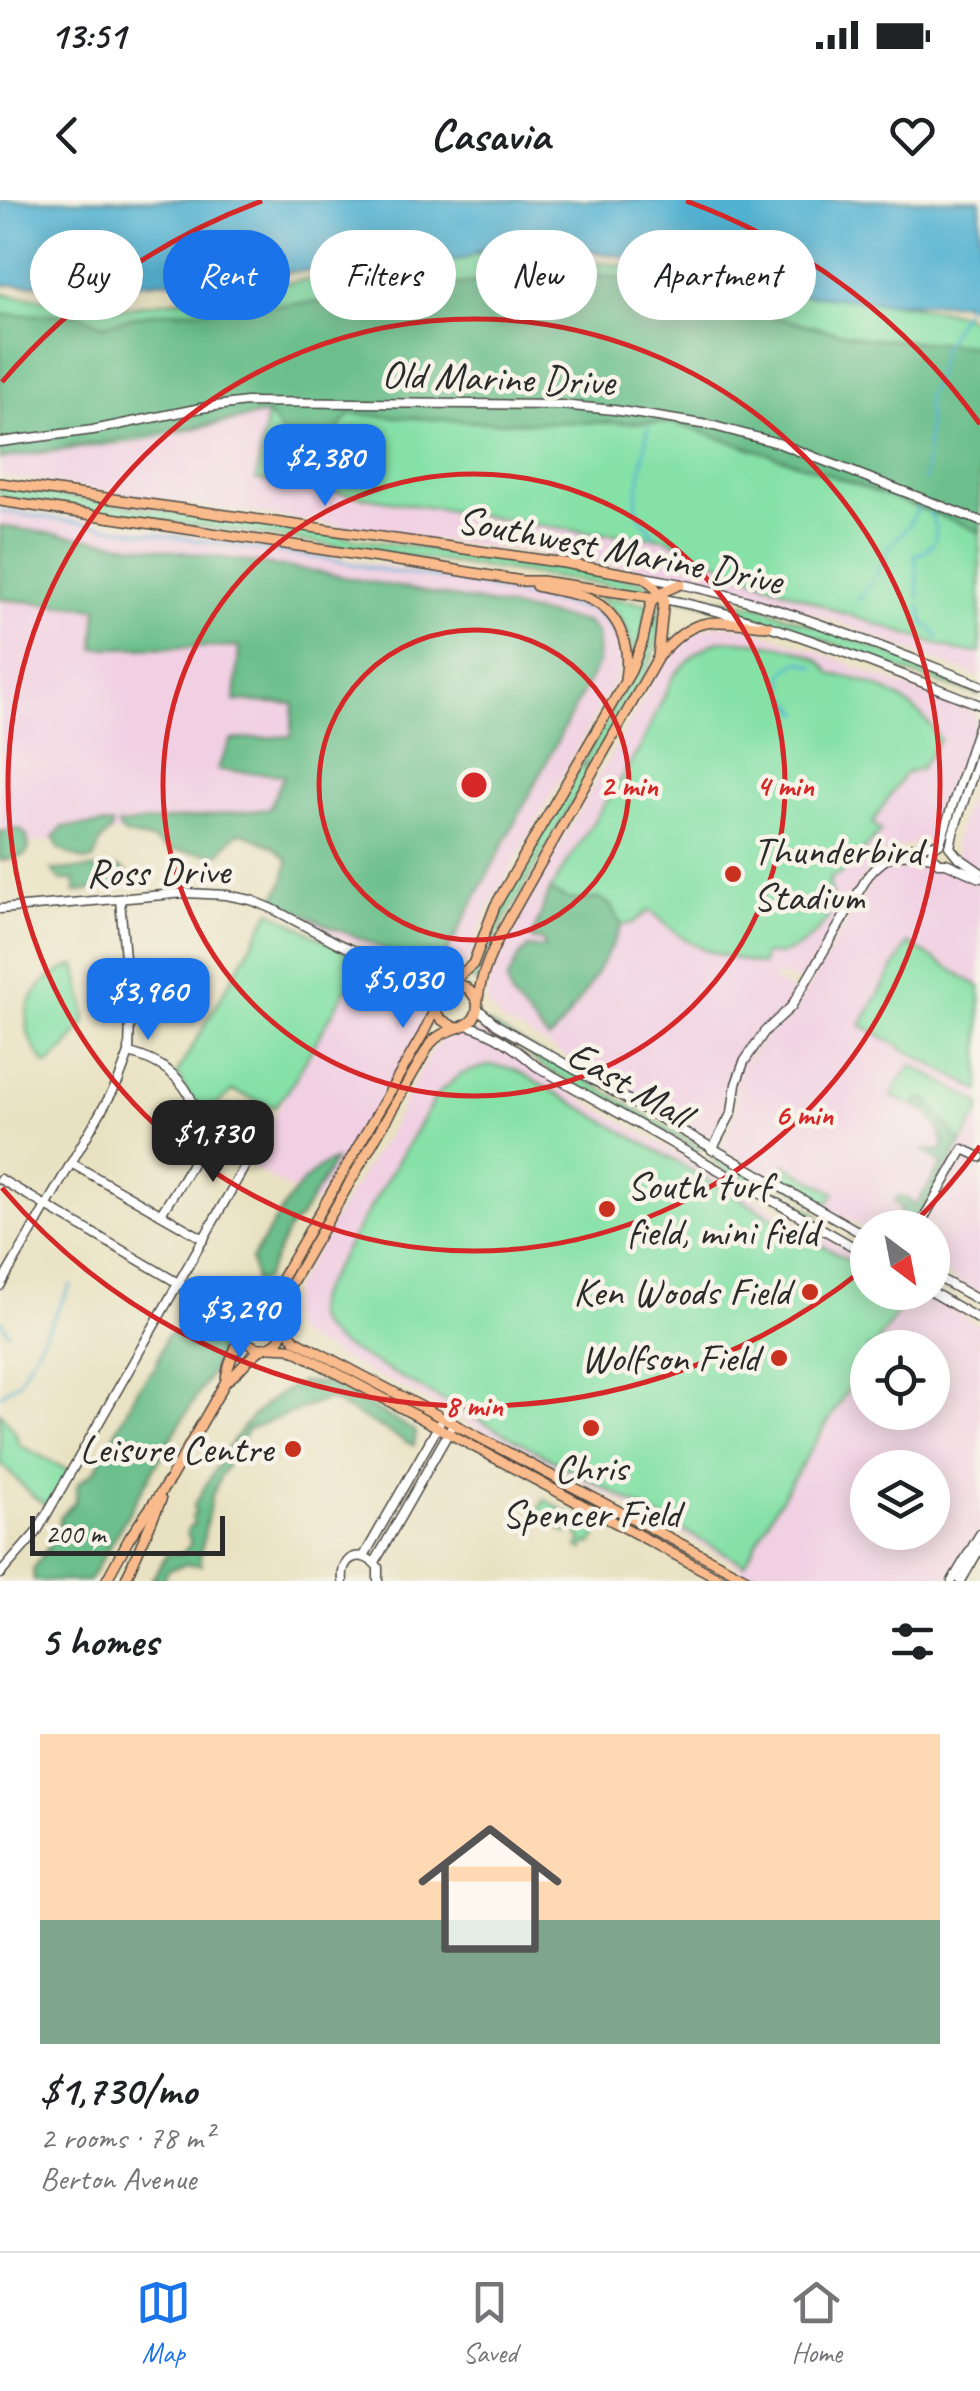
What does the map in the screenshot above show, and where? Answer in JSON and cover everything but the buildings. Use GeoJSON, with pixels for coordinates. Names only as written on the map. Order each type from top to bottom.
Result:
{"type":"FeatureCollection","features":[{"type":"Feature","properties":{"kind":"main road","name":"Southwest Marine Drive"},"geometry":{"type":"LineString","coordinates":[[0,483],[643,577]]}},
{"type":"Feature","properties":{"kind":"main road","name":"Southwest Marine Drive"},"geometry":{"type":"LineString","coordinates":[[0,501],[522,581],[659,596]]}},
{"type":"Feature","properties":{"kind":"main road"},"geometry":{"type":"LineString","coordinates":[[643,577],[659,596],[658,657]]}},
{"type":"Feature","properties":{"kind":"main road"},"geometry":{"type":"LineString","coordinates":[[522,581],[590,599],[609,613],[619,626],[626,647],[623,685]]}},
{"type":"Feature","properties":{"kind":"main road"},"geometry":{"type":"LineString","coordinates":[[226,1382],[244,1312],[274,1292],[423,1034],[434,1010],[436,994],[472,964],[494,906],[623,685],[640,650],[650,603],[681,584]]}},
{"type":"Feature","properties":{"kind":"main road"},"geometry":{"type":"LineString","coordinates":[[106,1581],[226,1382],[249,1357],[281,1338],[288,1290],[430,1044],[442,1033],[466,1025],[475,1017],[486,965],[502,931],[658,657],[681,634],[700,624],[728,620],[768,626]]}},
{"type":"Feature","properties":{"kind":"main road"},"geometry":{"type":"LineString","coordinates":[[448,985],[466,988],[478,1006]]}},
{"type":"Feature","properties":{"kind":"main road"},"geometry":{"type":"LineString","coordinates":[[434,1010],[454,1027]]}},
{"type":"Feature","properties":{"kind":"main road"},"geometry":{"type":"LineString","coordinates":[[257,1305],[273,1306],[295,1340],[751,1581]]}},
{"type":"Feature","properties":{"kind":"main road"},"geometry":{"type":"LineString","coordinates":[[240,1329],[251,1345],[290,1348],[724,1581]]}},
{"type":"Feature","properties":{"kind":"main road"},"geometry":{"type":"LineString","coordinates":[[124,1581],[170,1479]]}},
{"type":"Feature","properties":{"kind":"street","name":"Old Marine Drive"},"geometry":{"type":"LineString","coordinates":[[0,442],[93,430],[246,402],[561,405],[614,410],[748,434],[980,521]]}},
{"type":"Feature","properties":{"kind":"street","name":"Southwest Marine Drive"},"geometry":{"type":"LineString","coordinates":[[643,577],[725,593],[800,615],[980,685]]}},
{"type":"Feature","properties":{"kind":"street","name":"Southwest Marine Drive"},"geometry":{"type":"LineString","coordinates":[[659,596],[734,614],[980,704]]}},
{"type":"Feature","properties":{"kind":"street"},"geometry":{"type":"LineString","coordinates":[[932,857],[980,722]]}},
{"type":"Feature","properties":{"kind":"street"},"geometry":{"type":"LineString","coordinates":[[946,863],[952,833],[980,754]]}},
{"type":"Feature","properties":{"kind":"street"},"geometry":{"type":"LineString","coordinates":[[704,1162],[732,1112],[744,1062],[765,1031],[791,1007],[878,865],[909,847],[938,844],[980,875]]}},
{"type":"Feature","properties":{"kind":"street"},"geometry":{"type":"LineString","coordinates":[[893,856],[932,857],[938,863],[980,875]]}},
{"type":"Feature","properties":{"kind":"street","name":"Ross Drive"},"geometry":{"type":"LineString","coordinates":[[0,909],[208,894],[251,900],[412,976],[448,985]]}},
{"type":"Feature","properties":{"kind":"street"},"geometry":{"type":"LineString","coordinates":[[0,1286],[118,1082],[129,1053],[130,1016],[120,900]]}},
{"type":"Feature","properties":{"kind":"street","name":"Ross Drive"},"geometry":{"type":"LineString","coordinates":[[365,955],[421,992],[434,1010]]}},
{"type":"Feature","properties":{"kind":"street","name":"East Mall"},"geometry":{"type":"LineString","coordinates":[[478,1006],[496,1025],[850,1227]]}},
{"type":"Feature","properties":{"kind":"street","name":"East Mall"},"geometry":{"type":"LineString","coordinates":[[466,1025],[497,1036],[536,1066],[850,1246]]}},
{"type":"Feature","properties":{"kind":"street"},"geometry":{"type":"LineString","coordinates":[[129,1053],[152,1059],[176,1076],[190,1095],[198,1119],[199,1148],[161,1214]]}},
{"type":"Feature","properties":{"kind":"street"},"geometry":{"type":"LineString","coordinates":[[928,1210],[963,1149],[980,1157]]}},
{"type":"Feature","properties":{"kind":"street"},"geometry":{"type":"LineString","coordinates":[[1,1578],[36,1533],[254,1150]]}},
{"type":"Feature","properties":{"kind":"street"},"geometry":{"type":"LineString","coordinates":[[72,1163],[204,1239]]}},
{"type":"Feature","properties":{"kind":"street"},"geometry":{"type":"LineString","coordinates":[[0,1179],[178,1284],[215,1301],[257,1305]]}},
{"type":"Feature","properties":{"kind":"street"},"geometry":{"type":"LineString","coordinates":[[950,1284],[980,1301]]}},
{"type":"Feature","properties":{"kind":"street"},"geometry":{"type":"LineString","coordinates":[[215,1301],[240,1329]]}},
{"type":"Feature","properties":{"kind":"street"},"geometry":{"type":"LineString","coordinates":[[950,1302],[980,1320]]}},
{"type":"Feature","properties":{"kind":"street"},"geometry":{"type":"LineString","coordinates":[[364,1556],[444,1417]]}},
{"type":"Feature","properties":{"kind":"street"},"geometry":{"type":"LineString","coordinates":[[374,1562],[454,1423]]}},
{"type":"Feature","properties":{"kind":"street"},"geometry":{"type":"LineString","coordinates":[[952,1581],[980,1534]]}},
{"type":"Feature","properties":{"kind":"street"},"geometry":{"type":"LineString","coordinates":[[961,1581],[980,1548]]}},
{"type":"Feature","properties":{"kind":"street"},"geometry":{"type":"LineString","coordinates":[[343,1581],[347,1562],[358,1556],[374,1562],[378,1581]]}},
{"type":"Feature","properties":{"kind":"shaded area"},"geometry":{"type":"Polygon","coordinates":[[[268,414],[980,533],[980,678],[741,586],[0,476],[0,458],[136,441],[268,414]]]}},
{"type":"Feature","properties":{"kind":"shaded area"},"geometry":{"type":"Polygon","coordinates":[[[0,508],[466,580],[571,601],[591,607],[612,623],[621,648],[618,674],[488,910],[468,963],[448,977],[426,977],[370,948],[330,935],[278,907],[304,851],[238,821],[0,846],[0,508]]]}},
{"type":"Feature","properties":{"kind":"shaded area"},"geometry":{"type":"Polygon","coordinates":[[[720,625],[744,627],[806,647],[972,711],[977,721],[940,836],[935,841],[892,851],[872,866],[802,982],[775,975],[774,981],[795,994],[783,1013],[758,1035],[727,1114],[713,1137],[707,1139],[501,1022],[487,1002],[486,989],[491,967],[504,942],[662,665],[688,637],[720,625]]]}},
{"type":"Feature","properties":{"kind":"shaded area"},"geometry":{"type":"Polygon","coordinates":[[[980,760],[980,1294],[950,1277],[950,1210],[850,1210],[850,1220],[727,1151],[723,1145],[735,1113],[742,1075],[751,1058],[766,1035],[794,1011],[873,878],[887,864],[909,856],[921,858],[935,868],[947,868],[957,853],[954,840],[980,760]]]}},
{"type":"Feature","properties":{"kind":"shaded area"},"geometry":{"type":"Polygon","coordinates":[[[362,961],[422,1000],[424,1021],[315,1204],[249,1165],[362,961]]]}},
{"type":"Feature","properties":{"kind":"shaded area"},"geometry":{"type":"Polygon","coordinates":[[[467,1031],[488,1034],[558,1082],[557,1085],[850,1252],[850,1310],[950,1309],[980,1326],[980,1530],[948,1581],[761,1581],[751,1572],[746,1573],[736,1564],[504,1439],[498,1441],[382,1377],[317,1348],[292,1330],[288,1311],[293,1289],[384,1141],[431,1050],[444,1038],[467,1031]]]}},
{"type":"Feature","properties":{"kind":"green space"},"geometry":{"type":"Polygon","coordinates":[[[0,200],[980,200],[980,312],[967,303],[894,303],[964,314],[980,328],[980,653],[958,651],[834,610],[665,538],[584,532],[256,480],[267,414],[136,441],[0,458],[0,294],[30,297],[30,320],[143,320],[143,305],[163,302],[163,320],[290,320],[290,282],[310,279],[310,320],[456,320],[456,230],[310,230],[310,271],[290,272],[290,230],[163,230],[163,281],[143,283],[143,230],[30,230],[30,285],[0,285],[0,200]]]}},
{"type":"Feature","properties":{"kind":"green space"},"geometry":{"type":"Polygon","coordinates":[[[597,275],[617,278],[617,320],[786,320],[864,338],[980,346],[980,533],[803,465],[674,423],[480,422],[351,414],[339,428],[328,493],[268,414],[0,459],[0,315],[30,315],[30,320],[92,320],[102,325],[143,320],[143,315],[163,312],[163,320],[290,320],[290,304],[310,303],[310,320],[456,320],[456,285],[476,282],[476,320],[597,320],[597,275]]]}},
{"type":"Feature","properties":{"kind":"green space"},"geometry":{"type":"Polygon","coordinates":[[[0,487],[631,579],[644,582],[655,592],[0,497],[0,487]]]}},
{"type":"Feature","properties":{"kind":"green space"},"geometry":{"type":"Polygon","coordinates":[[[0,526],[312,571],[586,622],[597,633],[598,663],[439,968],[412,962],[275,899],[288,860],[274,847],[244,833],[235,835],[219,854],[169,850],[119,829],[118,825],[269,809],[284,775],[217,770],[231,740],[291,736],[294,704],[235,701],[239,647],[94,648],[97,608],[0,599],[0,526]]]}},
{"type":"Feature","properties":{"kind":"green space"},"geometry":{"type":"Polygon","coordinates":[[[674,591],[758,606],[964,683],[980,695],[912,674],[790,627],[666,594],[674,591]]]}},
{"type":"Feature","properties":{"kind":"green space"},"geometry":{"type":"Polygon","coordinates":[[[598,598],[648,604],[633,658],[627,631],[613,610],[598,598]]]}},
{"type":"Feature","properties":{"kind":"green space"},"geometry":{"type":"Polygon","coordinates":[[[655,605],[659,606],[658,637],[649,666],[592,768],[583,763],[641,658],[655,605]]]}},
{"type":"Feature","properties":{"kind":"green space"},"geometry":{"type":"Polygon","coordinates":[[[723,640],[767,644],[811,656],[831,674],[863,681],[907,704],[940,740],[920,769],[904,774],[872,823],[881,831],[841,874],[829,879],[832,896],[824,913],[829,916],[825,922],[795,949],[779,955],[764,954],[762,965],[730,958],[690,942],[653,912],[622,925],[609,904],[564,899],[550,890],[640,748],[674,675],[694,655],[723,640]]]}},
{"type":"Feature","properties":{"kind":"green space"},"geometry":{"type":"Polygon","coordinates":[[[581,765],[590,771],[492,942],[476,982],[468,977],[480,962],[496,914],[581,765]]]}},
{"type":"Feature","properties":{"kind":"green space"},"geometry":{"type":"Polygon","coordinates":[[[112,824],[93,860],[60,850],[53,837],[63,827],[112,824]]]}},
{"type":"Feature","properties":{"kind":"green space"},"geometry":{"type":"Polygon","coordinates":[[[20,829],[27,836],[29,849],[24,856],[0,861],[0,831],[20,829]]]}},
{"type":"Feature","properties":{"kind":"green space"},"geometry":{"type":"Polygon","coordinates":[[[121,868],[129,881],[123,886],[75,892],[75,880],[60,880],[52,870],[121,868]]]}},
{"type":"Feature","properties":{"kind":"green space"},"geometry":{"type":"Polygon","coordinates":[[[550,890],[574,900],[600,898],[609,904],[622,925],[589,985],[549,1040],[512,998],[507,981],[528,947],[545,946],[543,941],[531,939],[550,890]]]}},
{"type":"Feature","properties":{"kind":"green space"},"geometry":{"type":"Polygon","coordinates":[[[271,911],[362,961],[288,1091],[274,1107],[233,1091],[199,1115],[177,1073],[271,911]]]}},
{"type":"Feature","properties":{"kind":"green space"},"geometry":{"type":"Polygon","coordinates":[[[908,943],[980,987],[980,1091],[861,1025],[908,943]]]}},
{"type":"Feature","properties":{"kind":"green space"},"geometry":{"type":"Polygon","coordinates":[[[76,965],[86,1023],[47,1065],[29,1035],[28,1006],[45,982],[76,965]]]}},
{"type":"Feature","properties":{"kind":"green space"},"geometry":{"type":"Polygon","coordinates":[[[486,1022],[702,1148],[697,1150],[651,1128],[544,1067],[514,1043],[483,1026],[486,1022]]]}},
{"type":"Feature","properties":{"kind":"green space"},"geometry":{"type":"Polygon","coordinates":[[[490,1065],[514,1069],[850,1261],[850,1310],[900,1310],[886,1330],[850,1330],[850,1386],[745,1564],[334,1341],[317,1322],[317,1297],[438,1093],[461,1074],[490,1065]]]}},
{"type":"Feature","properties":{"kind":"green space"},"geometry":{"type":"Polygon","coordinates":[[[912,1065],[980,1104],[962,1143],[919,1099],[916,1106],[892,1097],[912,1065]]]}},
{"type":"Feature","properties":{"kind":"green space"},"geometry":{"type":"Polygon","coordinates":[[[919,1099],[927,1100],[962,1143],[923,1210],[902,1210],[894,1201],[900,1195],[917,1204],[942,1164],[924,1151],[944,1146],[935,1122],[916,1106],[919,1099]]]}},
{"type":"Feature","properties":{"kind":"green space"},"geometry":{"type":"Polygon","coordinates":[[[714,1156],[820,1215],[812,1216],[716,1165],[714,1156]]]}},
{"type":"Feature","properties":{"kind":"green space"},"geometry":{"type":"Polygon","coordinates":[[[335,1160],[300,1218],[289,1228],[264,1280],[255,1282],[251,1260],[277,1218],[310,1175],[335,1160]]]}},
{"type":"Feature","properties":{"kind":"green space"},"geometry":{"type":"Polygon","coordinates":[[[784,1164],[835,1193],[829,1202],[823,1205],[782,1182],[778,1174],[784,1164]]]}},
{"type":"Feature","properties":{"kind":"green space"},"geometry":{"type":"Polygon","coordinates":[[[188,1308],[212,1321],[221,1337],[216,1362],[205,1383],[89,1581],[34,1581],[33,1569],[57,1535],[61,1516],[75,1502],[78,1483],[95,1471],[138,1389],[156,1366],[166,1336],[177,1330],[188,1308]]]}},
{"type":"Feature","properties":{"kind":"green space"},"geometry":{"type":"Polygon","coordinates":[[[262,1312],[272,1316],[276,1326],[272,1336],[262,1340],[252,1336],[248,1326],[252,1316],[262,1312]]]}},
{"type":"Feature","properties":{"kind":"green space"},"geometry":{"type":"Polygon","coordinates":[[[302,1382],[329,1384],[416,1432],[414,1446],[328,1399],[248,1429],[211,1498],[200,1557],[202,1565],[186,1564],[168,1570],[162,1581],[151,1581],[167,1554],[182,1554],[191,1543],[187,1532],[194,1525],[193,1507],[237,1435],[265,1405],[302,1382]]]}},
{"type":"Feature","properties":{"kind":"green space"},"geometry":{"type":"Polygon","coordinates":[[[0,1412],[20,1445],[69,1471],[47,1506],[0,1463],[0,1412]]]}},
{"type":"Feature","properties":{"kind":"green space"},"geometry":{"type":"Polygon","coordinates":[[[545,1499],[600,1529],[592,1544],[587,1542],[583,1550],[578,1547],[580,1535],[570,1529],[567,1533],[542,1518],[530,1530],[545,1499]]]}},
{"type":"Feature","properties":{"kind":"water"},"geometry":{"type":"Polygon","coordinates":[[[0,200],[980,200],[980,312],[967,303],[886,303],[816,296],[816,230],[617,230],[617,255],[597,252],[597,230],[476,230],[476,253],[456,260],[456,230],[310,230],[310,270],[290,272],[290,230],[163,230],[163,281],[143,283],[143,230],[30,230],[30,285],[0,285],[0,200]]]}},
{"type":"Feature","properties":{"kind":"waterway"},"geometry":{"type":"LineString","coordinates":[[925,481],[926,398],[942,349],[968,303]]}},
{"type":"Feature","properties":{"kind":"waterway"},"geometry":{"type":"LineString","coordinates":[[648,428],[636,502],[639,515],[654,535]]}},
{"type":"Feature","properties":{"kind":"waterway"},"geometry":{"type":"LineString","coordinates":[[858,600],[872,582],[888,548],[907,528],[919,506]]}},
{"type":"Feature","properties":{"kind":"waterway"},"geometry":{"type":"LineString","coordinates":[[929,510],[936,529],[935,540]]}},
{"type":"Feature","properties":{"kind":"waterway"},"geometry":{"type":"LineString","coordinates":[[0,511],[333,560],[586,609]]}},
{"type":"Feature","properties":{"kind":"waterway"},"geometry":{"type":"LineString","coordinates":[[919,598],[915,555],[933,543]]}},
{"type":"Feature","properties":{"kind":"waterway"},"geometry":{"type":"LineString","coordinates":[[920,605],[924,624],[938,638]]}},
{"type":"Feature","properties":{"kind":"waterway"},"geometry":{"type":"LineString","coordinates":[[592,611],[614,633]]}},
{"type":"Feature","properties":{"kind":"waterway"},"geometry":{"type":"LineString","coordinates":[[785,688],[783,676],[787,669],[800,661],[815,667]]}},
{"type":"Feature","properties":{"kind":"waterway"},"geometry":{"type":"LineString","coordinates":[[787,696],[801,714]]}},
{"type":"Feature","properties":{"kind":"waterway"},"geometry":{"type":"LineString","coordinates":[[0,1395],[19,1381],[71,1285]]}},
{"type":"Feature","properties":{"kind":"waterway"},"geometry":{"type":"LineString","coordinates":[[0,1320],[8,1332]]}},
{"type":"Feature","properties":{"kind":"place","name":"Thunderbird Stadium"},"geometry":{"type":"Point","coordinates":[733,874]}},
{"type":"Feature","properties":{"kind":"place","name":"South turf field, mini field"},"geometry":{"type":"Point","coordinates":[607,1209]}},
{"type":"Feature","properties":{"kind":"place","name":"Ken Woods Field"},"geometry":{"type":"Point","coordinates":[810,1292]}},
{"type":"Feature","properties":{"kind":"place","name":"Wolfson Field"},"geometry":{"type":"Point","coordinates":[779,1358]}},
{"type":"Feature","properties":{"kind":"place","name":"Chris Spencer Field"},"geometry":{"type":"Point","coordinates":[591,1428]}},
{"type":"Feature","properties":{"kind":"place","name":"Leisure Centre"},"geometry":{"type":"Point","coordinates":[293,1449]}}]}
